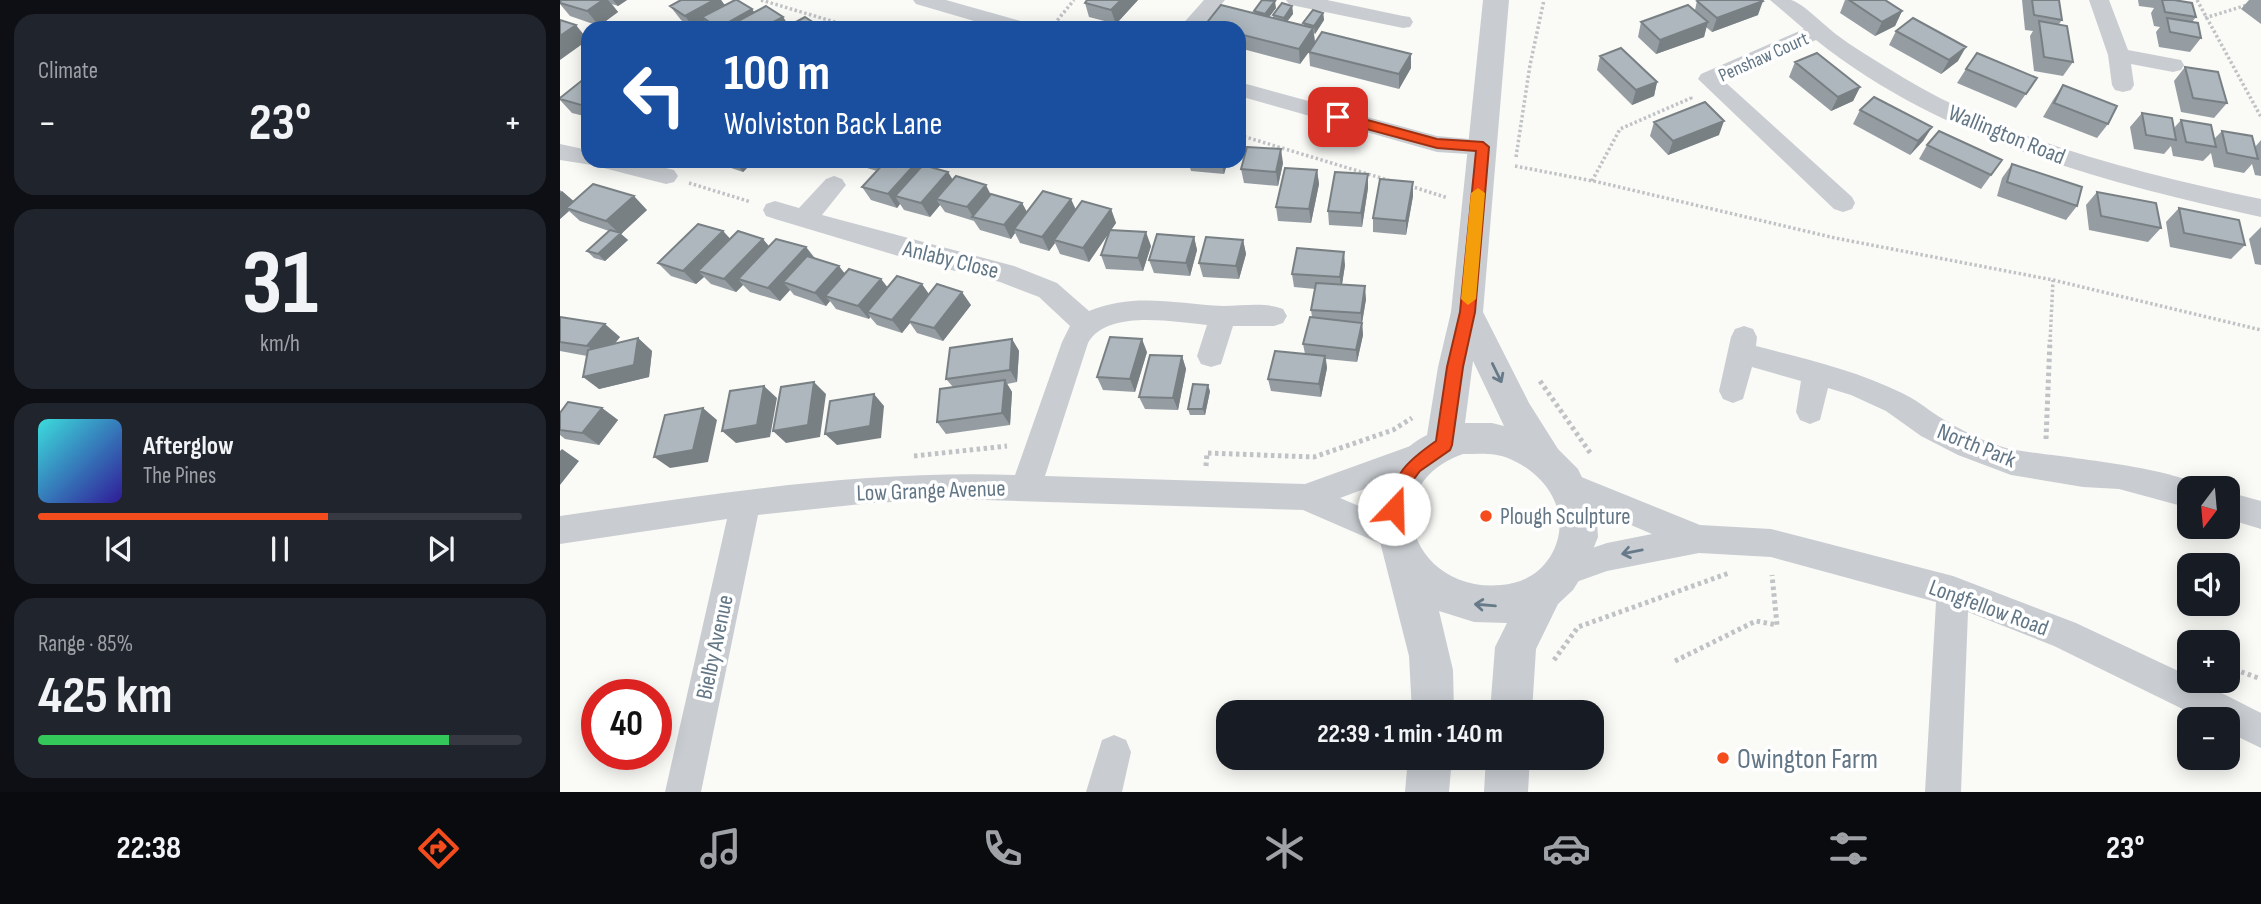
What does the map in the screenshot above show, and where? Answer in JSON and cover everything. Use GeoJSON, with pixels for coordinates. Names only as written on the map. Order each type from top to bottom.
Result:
{"type":"FeatureCollection","features":[{"type":"Feature","properties":{"kind":"street"},"geometry":{"type":"LineString","coordinates":[[923,0],[996,21]]}},
{"type":"Feature","properties":{"kind":"street"},"geometry":{"type":"LineString","coordinates":[[1196,21],[1215,0]]}},
{"type":"Feature","properties":{"kind":"street"},"geometry":{"type":"LineString","coordinates":[[1296,0],[1403,22]]}},
{"type":"Feature","properties":{"kind":"street"},"geometry":{"type":"LineString","coordinates":[[1437,449],[1467,312],[1496,0]]}},
{"type":"Feature","properties":{"kind":"street","name":"Wallington Road"},"geometry":{"type":"LineString","coordinates":[[1780,0],[1816,32],[1939,107],[2000,135],[2132,179],[2261,208]]}},
{"type":"Feature","properties":{"kind":"street"},"geometry":{"type":"LineString","coordinates":[[2099,0],[2119,55],[2123,85]]}},
{"type":"Feature","properties":{"kind":"street","name":"Penshaw Court"},"geometry":{"type":"LineString","coordinates":[[1686,90],[1816,32]]}},
{"type":"Feature","properties":{"kind":"street"},"geometry":{"type":"LineString","coordinates":[[2119,55],[2173,65]]}},
{"type":"Feature","properties":{"kind":"street","name":"Penshaw Court"},"geometry":{"type":"LineString","coordinates":[[1709,79],[1843,203]]}},
{"type":"Feature","properties":{"kind":"street"},"geometry":{"type":"LineString","coordinates":[[1246,91],[1437,144],[1483,147]]}},
{"type":"Feature","properties":{"kind":"street"},"geometry":{"type":"LineString","coordinates":[[560,152],[581,156]]}},
{"type":"Feature","properties":{"kind":"street"},"geometry":{"type":"LineString","coordinates":[[645,168],[666,176]]}},
{"type":"Feature","properties":{"kind":"street"},"geometry":{"type":"LineString","coordinates":[[805,218],[834,185]]}},
{"type":"Feature","properties":{"kind":"street","name":"Anlaby Close"},"geometry":{"type":"LineString","coordinates":[[775,210],[915,251],[1005,273],[1048,290],[1085,324]]}},
{"type":"Feature","properties":{"kind":"street"},"geometry":{"type":"LineString","coordinates":[[1026,487],[1075,342],[1085,324],[1114,312],[1156,310],[1223,316],[1274,316]]}},
{"type":"Feature","properties":{"kind":"street"},"geometry":{"type":"LineString","coordinates":[[1467,312],[1516,414],[1542,456]]}},
{"type":"Feature","properties":{"kind":"street"},"geometry":{"type":"LineString","coordinates":[[1212,356],[1223,316]]}},
{"type":"Feature","properties":{"kind":"street","name":"North Park"},"geometry":{"type":"LineString","coordinates":[[1733,391],[1742,345],[1816,374],[1858,385],[1896,403],[1931,427],[1968,446],[2011,462],[2119,476],[2177,492]]}},
{"type":"Feature","properties":{"kind":"street"},"geometry":{"type":"LineString","coordinates":[[1810,412],[1816,374]]}},
{"type":"Feature","properties":{"kind":"street"},"geometry":{"type":"LineString","coordinates":[[1433,700],[1432,671],[1400,547],[1394,509],[1401,484],[1414,465],[1437,449],[1479,437],[1518,443],[1583,474],[1578,508],[1579,538],[1516,647],[1512,700]]}},
{"type":"Feature","properties":{"kind":"street","name":"Low Grange Avenue"},"geometry":{"type":"LineString","coordinates":[[560,530],[746,503],[871,490],[1026,487],[1305,498],[1437,449]]}},
{"type":"Feature","properties":{"kind":"street","name":"Longfellow Road"},"geometry":{"type":"LineString","coordinates":[[1583,474],[1699,539],[1768,563],[1953,591],[2064,634],[2261,731]]}},
{"type":"Feature","properties":{"kind":"street","name":"Low Grange Avenue"},"geometry":{"type":"LineString","coordinates":[[1305,498],[1400,547]]}},
{"type":"Feature","properties":{"kind":"street","name":"Bielby Avenue"},"geometry":{"type":"LineString","coordinates":[[683,792],[746,503]]}},
{"type":"Feature","properties":{"kind":"street"},"geometry":{"type":"LineString","coordinates":[[2240,509],[2261,515]]}},
{"type":"Feature","properties":{"kind":"street","name":"Longfellow Road"},"geometry":{"type":"LineString","coordinates":[[1554,581],[1607,557],[1699,539]]}},
{"type":"Feature","properties":{"kind":"street"},"geometry":{"type":"LineString","coordinates":[[1400,547],[1437,591],[1468,603],[1501,606],[1518,603],[1554,581]]}},
{"type":"Feature","properties":{"kind":"street"},"geometry":{"type":"LineString","coordinates":[[1944,792],[1942,782],[1953,591]]}},
{"type":"Feature","properties":{"kind":"street"},"geometry":{"type":"LineString","coordinates":[[1104,792],[1114,752]]}},
{"type":"Feature","properties":{"kind":"street"},"geometry":{"type":"LineString","coordinates":[[1427,792],[1429,770]]}},
{"type":"Feature","properties":{"kind":"street"},"geometry":{"type":"LineString","coordinates":[[1506,792],[1507,770]]}},
{"type":"Feature","properties":{"kind":"path"},"geometry":{"type":"LineString","coordinates":[[761,0],[832,21]]}},
{"type":"Feature","properties":{"kind":"path"},"geometry":{"type":"LineString","coordinates":[[1057,21],[1074,0]]}},
{"type":"Feature","properties":{"kind":"path"},"geometry":{"type":"LineString","coordinates":[[1544,0],[1530,65],[1515,166],[1592,181],[1835,238],[2053,280],[2261,330]]}},
{"type":"Feature","properties":{"kind":"path"},"geometry":{"type":"LineString","coordinates":[[2197,0],[2204,18],[2261,117]]}},
{"type":"Feature","properties":{"kind":"path"},"geometry":{"type":"LineString","coordinates":[[2204,18],[2250,4]]}},
{"type":"Feature","properties":{"kind":"path"},"geometry":{"type":"LineString","coordinates":[[1592,181],[1620,128],[1691,99],[1686,90]]}},
{"type":"Feature","properties":{"kind":"path"},"geometry":{"type":"LineString","coordinates":[[1246,137],[1396,182]]}},
{"type":"Feature","properties":{"kind":"path"},"geometry":{"type":"LineString","coordinates":[[666,176],[775,210]]}},
{"type":"Feature","properties":{"kind":"path"},"geometry":{"type":"LineString","coordinates":[[1409,186],[1447,197],[1477,201]]}},
{"type":"Feature","properties":{"kind":"path"},"geometry":{"type":"LineString","coordinates":[[2045,468],[2053,280]]}},
{"type":"Feature","properties":{"kind":"path"},"geometry":{"type":"LineString","coordinates":[[1535,374],[1583,474]]}},
{"type":"Feature","properties":{"kind":"path"},"geometry":{"type":"LineString","coordinates":[[1314,457],[1393,430],[1421,412]]}},
{"type":"Feature","properties":{"kind":"path"},"geometry":{"type":"LineString","coordinates":[[1675,661],[1756,621],[1777,625],[1768,563]]}},
{"type":"Feature","properties":{"kind":"path"},"geometry":{"type":"LineString","coordinates":[[1550,664],[1578,627],[1738,570]]}},
{"type":"Feature","properties":{"kind":"path"},"geometry":{"type":"LineString","coordinates":[[2240,671],[2261,679]]}},
{"type":"Feature","properties":{"kind":"building"},"geometry":{"type":"Polygon","coordinates":[[[561,0],[603,0],[587,11],[560,3],[561,0]]]}},
{"type":"Feature","properties":{"kind":"building"},"geometry":{"type":"Polygon","coordinates":[[[681,0],[714,0],[685,16],[670,6],[681,0]]]}},
{"type":"Feature","properties":{"kind":"building"},"geometry":{"type":"Polygon","coordinates":[[[735,0],[752,9],[731,21],[708,21],[702,17],[735,0]]]}},
{"type":"Feature","properties":{"kind":"building"},"geometry":{"type":"Polygon","coordinates":[[[1087,0],[1121,0],[1111,10],[1085,3],[1087,0]]]}},
{"type":"Feature","properties":{"kind":"building"},"geometry":{"type":"Polygon","coordinates":[[[1262,0],[1275,1],[1265,14],[1254,11],[1262,0]]]}},
{"type":"Feature","properties":{"kind":"building"},"geometry":{"type":"Polygon","coordinates":[[[1849,0],[1885,0],[1902,11],[1882,22],[1849,0]]]}},
{"type":"Feature","properties":{"kind":"building"},"geometry":{"type":"Polygon","coordinates":[[[2032,0],[2059,0],[2062,20],[2034,15],[2032,0]]]}},
{"type":"Feature","properties":{"kind":"building"},"geometry":{"type":"Polygon","coordinates":[[[2162,0],[2192,3],[2196,17],[2165,12],[2162,0]]]}},
{"type":"Feature","properties":{"kind":"building"},"geometry":{"type":"Polygon","coordinates":[[[1697,1],[1763,1],[1717,18],[1697,1]]]}},
{"type":"Feature","properties":{"kind":"building"},"geometry":{"type":"Polygon","coordinates":[[[1282,3],[1292,6],[1284,18],[1273,15],[1282,3]]]}},
{"type":"Feature","properties":{"kind":"building"},"geometry":{"type":"Polygon","coordinates":[[[1221,5],[1313,28],[1299,49],[1246,36],[1246,21],[1208,21],[1221,5]]]}},
{"type":"Feature","properties":{"kind":"building"},"geometry":{"type":"Polygon","coordinates":[[[1688,5],[1708,22],[1660,40],[1641,22],[1688,5]]]}},
{"type":"Feature","properties":{"kind":"building"},"geometry":{"type":"Polygon","coordinates":[[[766,6],[783,17],[775,21],[738,21],[766,6]]]}},
{"type":"Feature","properties":{"kind":"building"},"geometry":{"type":"Polygon","coordinates":[[[1313,10],[1323,13],[1314,26],[1303,23],[1313,10]]]}},
{"type":"Feature","properties":{"kind":"building"},"geometry":{"type":"Polygon","coordinates":[[[1913,18],[1966,47],[1949,60],[1896,31],[1913,18]]]}},
{"type":"Feature","properties":{"kind":"building"},"geometry":{"type":"Polygon","coordinates":[[[2167,18],[2198,23],[2201,38],[2170,32],[2167,18]]]}},
{"type":"Feature","properties":{"kind":"building"},"geometry":{"type":"Polygon","coordinates":[[[560,20],[576,25],[560,36],[560,20]]]}},
{"type":"Feature","properties":{"kind":"building"},"geometry":{"type":"Polygon","coordinates":[[[2039,21],[2067,26],[2073,62],[2044,57],[2039,21]]]}},
{"type":"Feature","properties":{"kind":"building"},"geometry":{"type":"Polygon","coordinates":[[[1322,32],[1411,54],[1399,74],[1309,52],[1322,32]]]}},
{"type":"Feature","properties":{"kind":"building"},"geometry":{"type":"Polygon","coordinates":[[[1621,48],[1657,82],[1636,90],[1600,56],[1621,48]]]}},
{"type":"Feature","properties":{"kind":"building"},"geometry":{"type":"Polygon","coordinates":[[[1817,53],[1860,87],[1838,97],[1795,62],[1817,53]]]}},
{"type":"Feature","properties":{"kind":"building"},"geometry":{"type":"Polygon","coordinates":[[[1977,53],[2037,78],[2026,94],[1966,69],[1977,53]]]}},
{"type":"Feature","properties":{"kind":"building"},"geometry":{"type":"Polygon","coordinates":[[[2185,67],[2218,72],[2227,103],[2193,98],[2185,67]]]}},
{"type":"Feature","properties":{"kind":"building"},"geometry":{"type":"Polygon","coordinates":[[[581,81],[581,105],[560,98],[581,81]]]}},
{"type":"Feature","properties":{"kind":"building"},"geometry":{"type":"Polygon","coordinates":[[[2063,85],[2117,106],[2108,124],[2054,103],[2063,85]]]}},
{"type":"Feature","properties":{"kind":"building"},"geometry":{"type":"Polygon","coordinates":[[[1874,97],[1932,127],[1918,141],[1860,110],[1874,97]]]}},
{"type":"Feature","properties":{"kind":"building"},"geometry":{"type":"Polygon","coordinates":[[[1705,102],[1724,121],[1673,141],[1654,122],[1705,102]]]}},
{"type":"Feature","properties":{"kind":"building"},"geometry":{"type":"Polygon","coordinates":[[[2142,113],[2172,118],[2176,140],[2146,135],[2142,113]]]}},
{"type":"Feature","properties":{"kind":"building"},"geometry":{"type":"Polygon","coordinates":[[[2181,120],[2211,125],[2216,147],[2186,142],[2181,120]]]}},
{"type":"Feature","properties":{"kind":"building"},"geometry":{"type":"Polygon","coordinates":[[[1939,131],[2002,160],[1991,175],[1927,145],[1939,131]]]}},
{"type":"Feature","properties":{"kind":"building"},"geometry":{"type":"Polygon","coordinates":[[[2222,131],[2252,136],[2258,159],[2227,153],[2222,131]]]}},
{"type":"Feature","properties":{"kind":"building"},"geometry":{"type":"Polygon","coordinates":[[[1247,147],[1281,149],[1276,172],[1241,169],[1246,168],[1247,147]]]}},
{"type":"Feature","properties":{"kind":"building"},"geometry":{"type":"Polygon","coordinates":[[[2012,164],[2082,187],[2077,206],[2007,182],[2012,164]]]}},
{"type":"Feature","properties":{"kind":"building"},"geometry":{"type":"Polygon","coordinates":[[[880,168],[911,168],[888,194],[862,187],[880,168]]]}},
{"type":"Feature","properties":{"kind":"building"},"geometry":{"type":"Polygon","coordinates":[[[920,168],[948,172],[921,203],[895,196],[920,168]]]}},
{"type":"Feature","properties":{"kind":"building"},"geometry":{"type":"Polygon","coordinates":[[[1285,168],[1317,170],[1309,209],[1276,207],[1285,168]]]}},
{"type":"Feature","properties":{"kind":"building"},"geometry":{"type":"Polygon","coordinates":[[[1335,172],[1368,174],[1361,213],[1328,211],[1335,172]]]}},
{"type":"Feature","properties":{"kind":"building"},"geometry":{"type":"Polygon","coordinates":[[[956,176],[986,185],[967,207],[936,199],[956,176]]]}},
{"type":"Feature","properties":{"kind":"building"},"geometry":{"type":"Polygon","coordinates":[[[1380,179],[1413,182],[1406,221],[1373,218],[1380,179]]]}},
{"type":"Feature","properties":{"kind":"building"},"geometry":{"type":"Polygon","coordinates":[[[593,184],[634,196],[606,221],[566,208],[593,184]]]}},
{"type":"Feature","properties":{"kind":"building"},"geometry":{"type":"Polygon","coordinates":[[[1043,191],[1071,199],[1042,237],[1014,229],[1043,191]]]}},
{"type":"Feature","properties":{"kind":"building"},"geometry":{"type":"Polygon","coordinates":[[[2097,192],[2156,203],[2161,228],[2101,216],[2097,192]]]}},
{"type":"Feature","properties":{"kind":"building"},"geometry":{"type":"Polygon","coordinates":[[[991,194],[1022,203],[1004,225],[972,217],[991,194]]]}},
{"type":"Feature","properties":{"kind":"building"},"geometry":{"type":"Polygon","coordinates":[[[1082,201],[1111,209],[1083,248],[1054,240],[1082,201]]]}},
{"type":"Feature","properties":{"kind":"building"},"geometry":{"type":"Polygon","coordinates":[[[2179,208],[2239,220],[2245,245],[2184,233],[2179,208]]]}},
{"type":"Feature","properties":{"kind":"building"},"geometry":{"type":"Polygon","coordinates":[[[698,224],[723,231],[683,271],[658,263],[698,224]]]}},
{"type":"Feature","properties":{"kind":"building"},"geometry":{"type":"Polygon","coordinates":[[[610,230],[621,233],[598,254],[587,251],[610,230]]]}},
{"type":"Feature","properties":{"kind":"building"},"geometry":{"type":"Polygon","coordinates":[[[1110,230],[1146,232],[1138,258],[1101,255],[1110,230]]]}},
{"type":"Feature","properties":{"kind":"building"},"geometry":{"type":"Polygon","coordinates":[[[738,231],[763,239],[724,279],[698,271],[738,231]]]}},
{"type":"Feature","properties":{"kind":"building"},"geometry":{"type":"Polygon","coordinates":[[[1157,234],[1194,237],[1186,263],[1149,260],[1157,234]]]}},
{"type":"Feature","properties":{"kind":"building"},"geometry":{"type":"Polygon","coordinates":[[[1206,237],[1243,240],[1236,266],[1199,263],[1206,237]]]}},
{"type":"Feature","properties":{"kind":"building"},"geometry":{"type":"Polygon","coordinates":[[[776,239],[806,247],[768,288],[738,279],[776,239]]]}},
{"type":"Feature","properties":{"kind":"building"},"geometry":{"type":"Polygon","coordinates":[[[1297,248],[1344,252],[1340,277],[1292,274],[1297,248]]]}},
{"type":"Feature","properties":{"kind":"building"},"geometry":{"type":"Polygon","coordinates":[[[807,256],[839,266],[815,293],[783,282],[807,256]]]}},
{"type":"Feature","properties":{"kind":"building"},"geometry":{"type":"Polygon","coordinates":[[[849,269],[881,279],[858,306],[825,296],[849,269]]]}},
{"type":"Feature","properties":{"kind":"building"},"geometry":{"type":"Polygon","coordinates":[[[897,276],[922,284],[892,320],[867,312],[897,276]]]}},
{"type":"Feature","properties":{"kind":"building"},"geometry":{"type":"Polygon","coordinates":[[[1316,283],[1365,286],[1361,313],[1311,310],[1316,283]]]}},
{"type":"Feature","properties":{"kind":"building"},"geometry":{"type":"Polygon","coordinates":[[[937,284],[962,292],[934,328],[908,321],[937,284]]]}},
{"type":"Feature","properties":{"kind":"building"},"geometry":{"type":"Polygon","coordinates":[[[560,317],[605,324],[587,346],[560,342],[560,317]]]}},
{"type":"Feature","properties":{"kind":"building"},"geometry":{"type":"Polygon","coordinates":[[[1310,317],[1362,323],[1356,350],[1303,344],[1310,317]]]}},
{"type":"Feature","properties":{"kind":"building"},"geometry":{"type":"Polygon","coordinates":[[[1110,337],[1142,339],[1130,379],[1097,377],[1110,337]]]}},
{"type":"Feature","properties":{"kind":"building"},"geometry":{"type":"Polygon","coordinates":[[[638,338],[634,365],[583,377],[588,350],[638,338]]]}},
{"type":"Feature","properties":{"kind":"building"},"geometry":{"type":"Polygon","coordinates":[[[1012,339],[1010,370],[946,379],[950,348],[1012,339]]]}},
{"type":"Feature","properties":{"kind":"building"},"geometry":{"type":"Polygon","coordinates":[[[1275,351],[1325,356],[1319,384],[1268,379],[1275,351]]]}},
{"type":"Feature","properties":{"kind":"building"},"geometry":{"type":"Polygon","coordinates":[[[1150,355],[1182,356],[1173,398],[1139,397],[1150,355]]]}},
{"type":"Feature","properties":{"kind":"building"},"geometry":{"type":"Polygon","coordinates":[[[1005,380],[1002,413],[937,422],[940,389],[1005,380]]]}},
{"type":"Feature","properties":{"kind":"building"},"geometry":{"type":"Polygon","coordinates":[[[814,382],[808,425],[773,431],[781,387],[814,382]]]}},
{"type":"Feature","properties":{"kind":"building"},"geometry":{"type":"Polygon","coordinates":[[[1193,384],[1208,385],[1203,409],[1188,409],[1193,384]]]}},
{"type":"Feature","properties":{"kind":"building"},"geometry":{"type":"Polygon","coordinates":[[[764,386],[757,425],[722,431],[730,391],[764,386]]]}},
{"type":"Feature","properties":{"kind":"building"},"geometry":{"type":"Polygon","coordinates":[[[874,394],[870,426],[825,434],[830,401],[874,394]]]}},
{"type":"Feature","properties":{"kind":"building"},"geometry":{"type":"Polygon","coordinates":[[[568,402],[602,408],[582,433],[560,430],[560,413],[568,402]]]}},
{"type":"Feature","properties":{"kind":"building"},"geometry":{"type":"Polygon","coordinates":[[[703,408],[693,450],[654,457],[665,415],[703,408]]]}},
{"type":"Feature","properties":{"kind":"slow traffic"},"geometry":{"type":"LineString","coordinates":[[1468,299],[1478,193]]}},
{"type":"Feature","properties":{"kind":"place","name":"Plough Sculpture"},"geometry":{"type":"Point","coordinates":[1486,516]}},
{"type":"Feature","properties":{"kind":"place","name":"Owington Farm"},"geometry":{"type":"Point","coordinates":[1723,758]}},
{"type":"Feature","properties":{"kind":"route"},"geometry":{"type":"LineString","coordinates":[[1338,117],[1437,144],[1483,147],[1467,312],[1455,367],[1444,445],[1414,465],[1401,484],[1394,509]]}}]}
